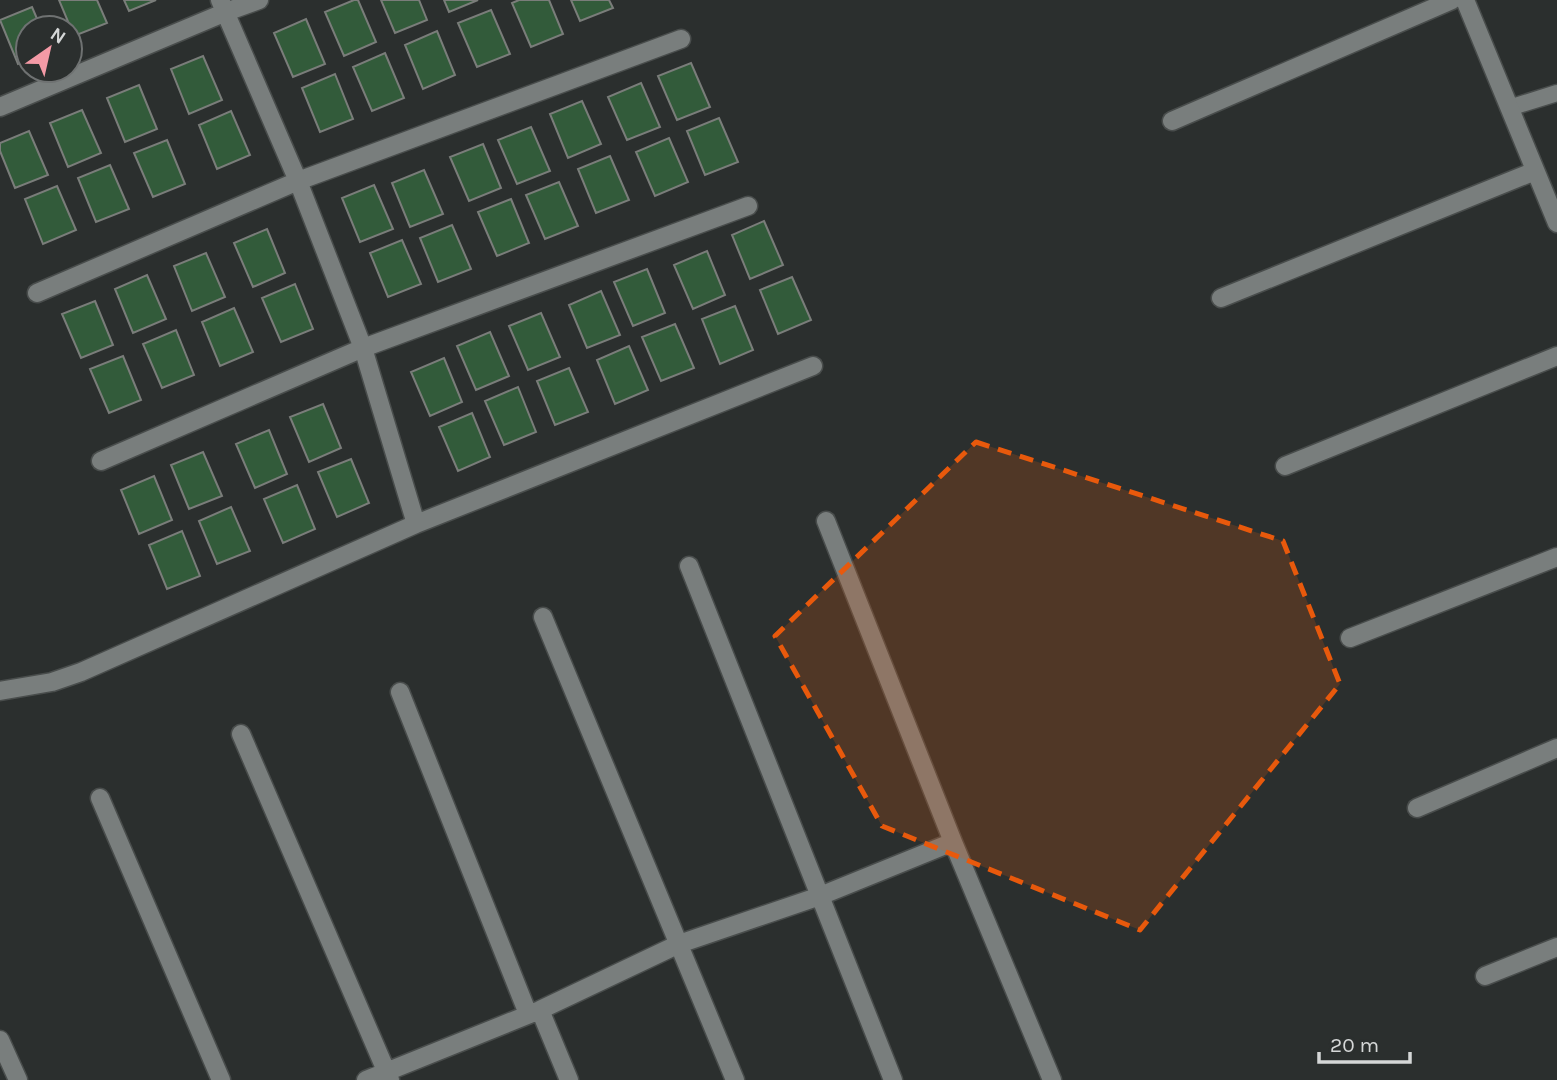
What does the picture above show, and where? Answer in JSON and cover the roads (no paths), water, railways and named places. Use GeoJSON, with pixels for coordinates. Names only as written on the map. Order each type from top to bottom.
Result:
{"type":"FeatureCollection","features":[{"type":"Feature","properties":{"kind":"street"},"geometry":{"type":"LineString","coordinates":[[0,107],[223,6],[260,0]]}},
{"type":"Feature","properties":{"kind":"street"},"geometry":{"type":"LineString","coordinates":[[1172,121],[1452,0]]}},
{"type":"Feature","properties":{"kind":"street"},"geometry":{"type":"LineString","coordinates":[[1465,0],[1557,223]]}},
{"type":"Feature","properties":{"kind":"street"},"geometry":{"type":"LineString","coordinates":[[223,6],[298,181],[363,348],[416,524]]}},
{"type":"Feature","properties":{"kind":"street"},"geometry":{"type":"LineString","coordinates":[[37,293],[298,181],[681,39]]}},
{"type":"Feature","properties":{"kind":"street"},"geometry":{"type":"LineString","coordinates":[[1221,298],[1535,171]]}},
{"type":"Feature","properties":{"kind":"street"},"geometry":{"type":"LineString","coordinates":[[102,461],[363,348],[748,206]]}},
{"type":"Feature","properties":{"kind":"street"},"geometry":{"type":"LineString","coordinates":[[1285,466],[1557,356]]}},
{"type":"Feature","properties":{"kind":"street"},"geometry":{"type":"LineString","coordinates":[[0,691],[52,682],[81,672],[416,524],[813,366]]}},
{"type":"Feature","properties":{"kind":"street"},"geometry":{"type":"LineString","coordinates":[[826,521],[953,842],[1052,1080]]}},
{"type":"Feature","properties":{"kind":"street"},"geometry":{"type":"LineString","coordinates":[[1350,638],[1557,557]]}},
{"type":"Feature","properties":{"kind":"street"},"geometry":{"type":"LineString","coordinates":[[689,566],[893,1080]]}},
{"type":"Feature","properties":{"kind":"street"},"geometry":{"type":"LineString","coordinates":[[543,617],[735,1080]]}},
{"type":"Feature","properties":{"kind":"street"},"geometry":{"type":"LineString","coordinates":[[400,692],[534,1012],[569,1080]]}},
{"type":"Feature","properties":{"kind":"street"},"geometry":{"type":"LineString","coordinates":[[241,734],[388,1076]]}},
{"type":"Feature","properties":{"kind":"street"},"geometry":{"type":"LineString","coordinates":[[1417,808],[1557,748]]}},
{"type":"Feature","properties":{"kind":"street"},"geometry":{"type":"LineString","coordinates":[[100,798],[221,1080]]}},
{"type":"Feature","properties":{"kind":"street"},"geometry":{"type":"LineString","coordinates":[[366,1080],[388,1076],[679,944],[820,896],[953,842]]}},
{"type":"Feature","properties":{"kind":"street"},"geometry":{"type":"LineString","coordinates":[[1485,976],[1557,947]]}},
{"type":"Feature","properties":{"kind":"street"},"geometry":{"type":"LineString","coordinates":[[0,1040],[18,1080]]}},
{"type":"Feature","properties":{"kind":"lane"},"geometry":{"type":"LineString","coordinates":[[1509,108],[1557,93]]}}]}
